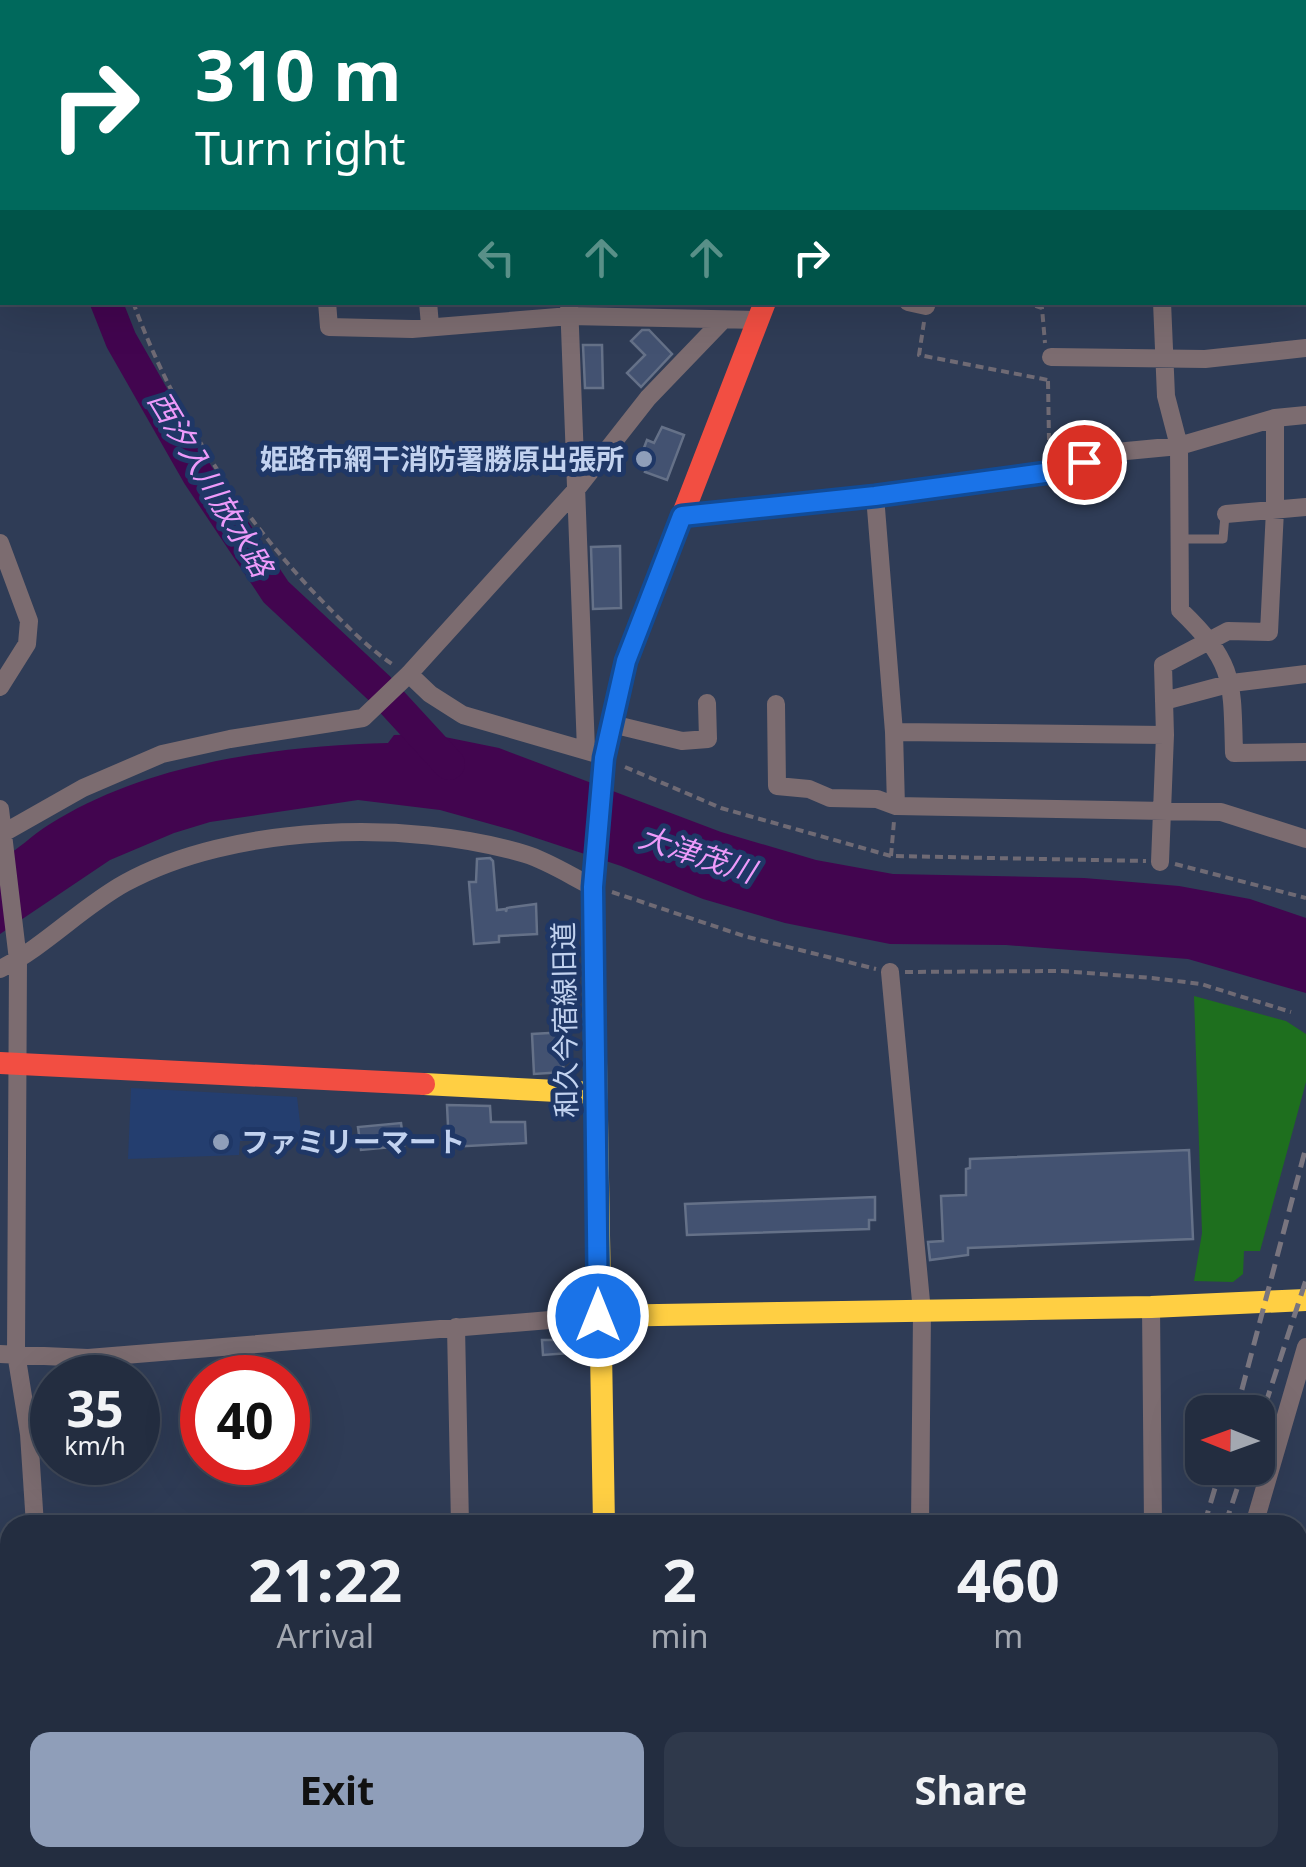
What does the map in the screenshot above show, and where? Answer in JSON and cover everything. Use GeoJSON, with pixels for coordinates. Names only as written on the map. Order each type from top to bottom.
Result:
{"type":"FeatureCollection","features":[{"type":"Feature","properties":{"kind":"street"},"geometry":{"type":"LineString","coordinates":[[327,305],[329,327],[412,329],[569,309],[723,320],[761,312]]}},
{"type":"Feature","properties":{"kind":"street"},"geometry":{"type":"LineString","coordinates":[[428,305],[430,325]]}},
{"type":"Feature","properties":{"kind":"street"},"geometry":{"type":"LineString","coordinates":[[1162,305],[1166,396],[1178,446],[1180,610],[1211,640],[1232,683],[1234,752],[1306,752]]}},
{"type":"Feature","properties":{"kind":"street"},"geometry":{"type":"LineString","coordinates":[[408,674],[430,694],[464,715],[595,754],[575,491],[569,309]]}},
{"type":"Feature","properties":{"kind":"street","name":"和久今宿線旧道"},"geometry":{"type":"LineString","coordinates":[[604,1515],[593,887],[595,754],[612,724],[626,661],[761,312]]}},
{"type":"Feature","properties":{"kind":"street"},"geometry":{"type":"LineString","coordinates":[[2,834],[83,788],[162,754],[363,718],[575,491],[648,398],[723,320]]}},
{"type":"Feature","properties":{"kind":"street"},"geometry":{"type":"LineString","coordinates":[[1051,357],[1164,360],[1306,348]]}},
{"type":"Feature","properties":{"kind":"street"},"geometry":{"type":"LineString","coordinates":[[682,516],[1052,472],[1116,452],[1178,446],[1275,418],[1306,416]]}},
{"type":"Feature","properties":{"kind":"street"},"geometry":{"type":"LineString","coordinates":[[1160,862],[1165,735],[1163,665],[1228,631],[1269,632],[1275,418]]}},
{"type":"Feature","properties":{"kind":"street"},"geometry":{"type":"LineString","coordinates":[[875,496],[894,732],[896,806]]}},
{"type":"Feature","properties":{"kind":"street"},"geometry":{"type":"LineString","coordinates":[[1226,514],[1306,507]]}},
{"type":"Feature","properties":{"kind":"street"},"geometry":{"type":"LineString","coordinates":[[0,543],[29,621],[27,644],[0,688]]}},
{"type":"Feature","properties":{"kind":"street"},"geometry":{"type":"LineString","coordinates":[[1164,701],[1232,683],[1306,674]]}},
{"type":"Feature","properties":{"kind":"street"},"geometry":{"type":"LineString","coordinates":[[612,724],[682,741],[708,739],[708,702]]}},
{"type":"Feature","properties":{"kind":"street"},"geometry":{"type":"LineString","coordinates":[[776,704],[777,786],[809,789],[830,798],[877,799],[896,806],[1221,812],[1306,839]]}},
{"type":"Feature","properties":{"kind":"street"},"geometry":{"type":"LineString","coordinates":[[894,732],[1165,735]]}},
{"type":"Feature","properties":{"kind":"street"},"geometry":{"type":"LineString","coordinates":[[0,810],[18,960],[9,1064],[8,1353],[29,1434],[34,1515]]}},
{"type":"Feature","properties":{"kind":"street"},"geometry":{"type":"LineString","coordinates":[[0,969],[58,934],[96,901],[126,882],[173,861],[206,851],[299,836],[432,834],[526,854],[593,887]]}},
{"type":"Feature","properties":{"kind":"street"},"geometry":{"type":"LineString","coordinates":[[890,972],[922,1312],[920,1515]]}},
{"type":"Feature","properties":{"kind":"street"},"geometry":{"type":"LineString","coordinates":[[9,1064],[596,1093]]}},
{"type":"Feature","properties":{"kind":"street"},"geometry":{"type":"LineString","coordinates":[[8,1353],[88,1358],[598,1316],[1151,1307],[1306,1300]]}},
{"type":"Feature","properties":{"kind":"street"},"geometry":{"type":"LineString","coordinates":[[1151,1307],[1153,1515]]}},
{"type":"Feature","properties":{"kind":"street"},"geometry":{"type":"LineString","coordinates":[[456,1327],[460,1515]]}},
{"type":"Feature","properties":{"kind":"street"},"geometry":{"type":"LineString","coordinates":[[1257,1515],[1306,1347]]}},
{"type":"Feature","properties":{"kind":"lane"},"geometry":{"type":"LineString","coordinates":[[1180,538],[1223,538],[1226,514]]}},
{"type":"Feature","properties":{"kind":"path"},"geometry":{"type":"LineString","coordinates":[[134,305],[170,389],[249,518],[349,628],[408,674]]}},
{"type":"Feature","properties":{"kind":"path"},"geometry":{"type":"LineString","coordinates":[[917,305],[919,355],[1048,380]]}},
{"type":"Feature","properties":{"kind":"path"},"geometry":{"type":"LineString","coordinates":[[595,754],[721,808],[890,856],[1160,862],[1193,867],[1306,898]]}},
{"type":"Feature","properties":{"kind":"path"},"geometry":{"type":"LineString","coordinates":[[890,856],[896,806]]}},
{"type":"Feature","properties":{"kind":"path"},"geometry":{"type":"LineString","coordinates":[[593,887],[744,936],[890,972],[1061,970],[1152,978],[1201,984],[1291,1012]]}},
{"type":"Feature","properties":{"kind":"shaded area"},"geometry":{"type":"Polygon","coordinates":[[[131,1088],[297,1097],[302,1140],[240,1141],[239,1155],[128,1159],[131,1088]]]}},
{"type":"Feature","properties":{"kind":"green space"},"geometry":{"type":"Polygon","coordinates":[[[1194,996],[1286,1021],[1306,1034],[1306,1082],[1260,1251],[1244,1251],[1243,1274],[1233,1282],[1194,1281],[1202,1233],[1194,996]]]}},
{"type":"Feature","properties":{"kind":"water","name":"大津茂川"},"geometry":{"type":"Polygon","coordinates":[[[430,734],[499,748],[721,832],[816,860],[893,874],[1084,878],[1179,886],[1250,899],[1306,918],[1306,993],[1188,959],[1006,945],[890,944],[785,923],[703,899],[621,866],[512,830],[440,810],[358,800],[210,822],[174,833],[110,860],[0,934],[0,860],[50,824],[88,803],[170,772],[213,762],[302,748],[388,743],[394,735],[430,734]]]}},
{"type":"Feature","properties":{"kind":"building"},"geometry":{"type":"Polygon","coordinates":[[[642,330],[649,330],[672,354],[641,387],[627,373],[645,355],[631,341],[642,330]]]}},
{"type":"Feature","properties":{"kind":"building"},"geometry":{"type":"Polygon","coordinates":[[[583,345],[602,345],[603,388],[585,388],[583,345]]]}},
{"type":"Feature","properties":{"kind":"building"},"geometry":{"type":"Polygon","coordinates":[[[662,427],[684,435],[667,480],[645,472],[648,464],[639,461],[647,440],[654,443],[662,427]]]}},
{"type":"Feature","properties":{"kind":"building"},"geometry":{"type":"Polygon","coordinates":[[[620,546],[621,608],[593,609],[591,547],[620,546]]]}},
{"type":"Feature","properties":{"kind":"building"},"geometry":{"type":"Polygon","coordinates":[[[490,858],[497,910],[506,912],[507,908],[536,904],[537,934],[499,936],[499,942],[474,944],[469,882],[476,882],[477,859],[490,858]]]}},
{"type":"Feature","properties":{"kind":"building"},"geometry":{"type":"Polygon","coordinates":[[[567,1032],[569,1056],[562,1057],[564,1072],[534,1074],[532,1034],[567,1032]]]}},
{"type":"Feature","properties":{"kind":"building"},"geometry":{"type":"Polygon","coordinates":[[[447,1105],[490,1106],[491,1122],[525,1122],[526,1143],[449,1147],[447,1105]]]}},
{"type":"Feature","properties":{"kind":"building"},"geometry":{"type":"Polygon","coordinates":[[[401,1123],[404,1146],[361,1150],[358,1127],[401,1123]]]}},
{"type":"Feature","properties":{"kind":"building"},"geometry":{"type":"Polygon","coordinates":[[[1189,1150],[1193,1239],[968,1248],[968,1255],[930,1260],[928,1242],[943,1241],[941,1196],[966,1195],[970,1159],[1189,1150]]]}},
{"type":"Feature","properties":{"kind":"building"},"geometry":{"type":"Polygon","coordinates":[[[875,1197],[875,1220],[869,1220],[869,1229],[687,1235],[685,1204],[875,1197]]]}},
{"type":"Feature","properties":{"kind":"building"},"geometry":{"type":"Polygon","coordinates":[[[579,1330],[583,1352],[543,1355],[542,1340],[553,1340],[553,1332],[579,1330]]]}},
{"type":"Feature","properties":{"kind":"waterway","name":"西汐入川放水路"},"geometry":{"type":"LineString","coordinates":[[107,305],[121,340],[198,475],[276,592],[379,688],[449,764]]}},
{"type":"Feature","properties":{"kind":"railway"},"geometry":{"type":"LineString","coordinates":[[1240,1395],[1306,1147]]}},
{"type":"Feature","properties":{"kind":"railway"},"geometry":{"type":"LineString","coordinates":[[1268,1395],[1306,1280]]}},
{"type":"Feature","properties":{"kind":"railway"},"geometry":{"type":"LineString","coordinates":[[1207,1515],[1216,1485]]}},
{"type":"Feature","properties":{"kind":"railway"},"geometry":{"type":"LineString","coordinates":[[1228,1515],[1238,1485]]}},
{"type":"Feature","properties":{"kind":"traffic: slow"},"geometry":{"type":"LineString","coordinates":[[596,855],[593,887],[604,1515]]}},
{"type":"Feature","properties":{"kind":"traffic: slow"},"geometry":{"type":"LineString","coordinates":[[424,1084],[596,1093]]}},
{"type":"Feature","properties":{"kind":"traffic: slow"},"geometry":{"type":"LineString","coordinates":[[598,1316],[1151,1307],[1306,1300]]}},
{"type":"Feature","properties":{"kind":"traffic: jam"},"geometry":{"type":"LineString","coordinates":[[596,855],[604,758],[626,661],[764,305]]}},
{"type":"Feature","properties":{"kind":"traffic: jam"},"geometry":{"type":"LineString","coordinates":[[0,1063],[424,1084]]}},
{"type":"Feature","properties":{"kind":"place","name":"姫路市網干消防署勝原出張所"},"geometry":{"type":"Point","coordinates":[644,459]}},
{"type":"Feature","properties":{"kind":"place","name":"ファミリーマート"},"geometry":{"type":"Point","coordinates":[221,1142]}},
{"type":"Feature","properties":{"kind":"route"},"geometry":{"type":"LineString","coordinates":[[598,1316],[593,887],[604,758],[626,661],[682,516],[875,496],[1052,472],[1084,462]]}}]}
